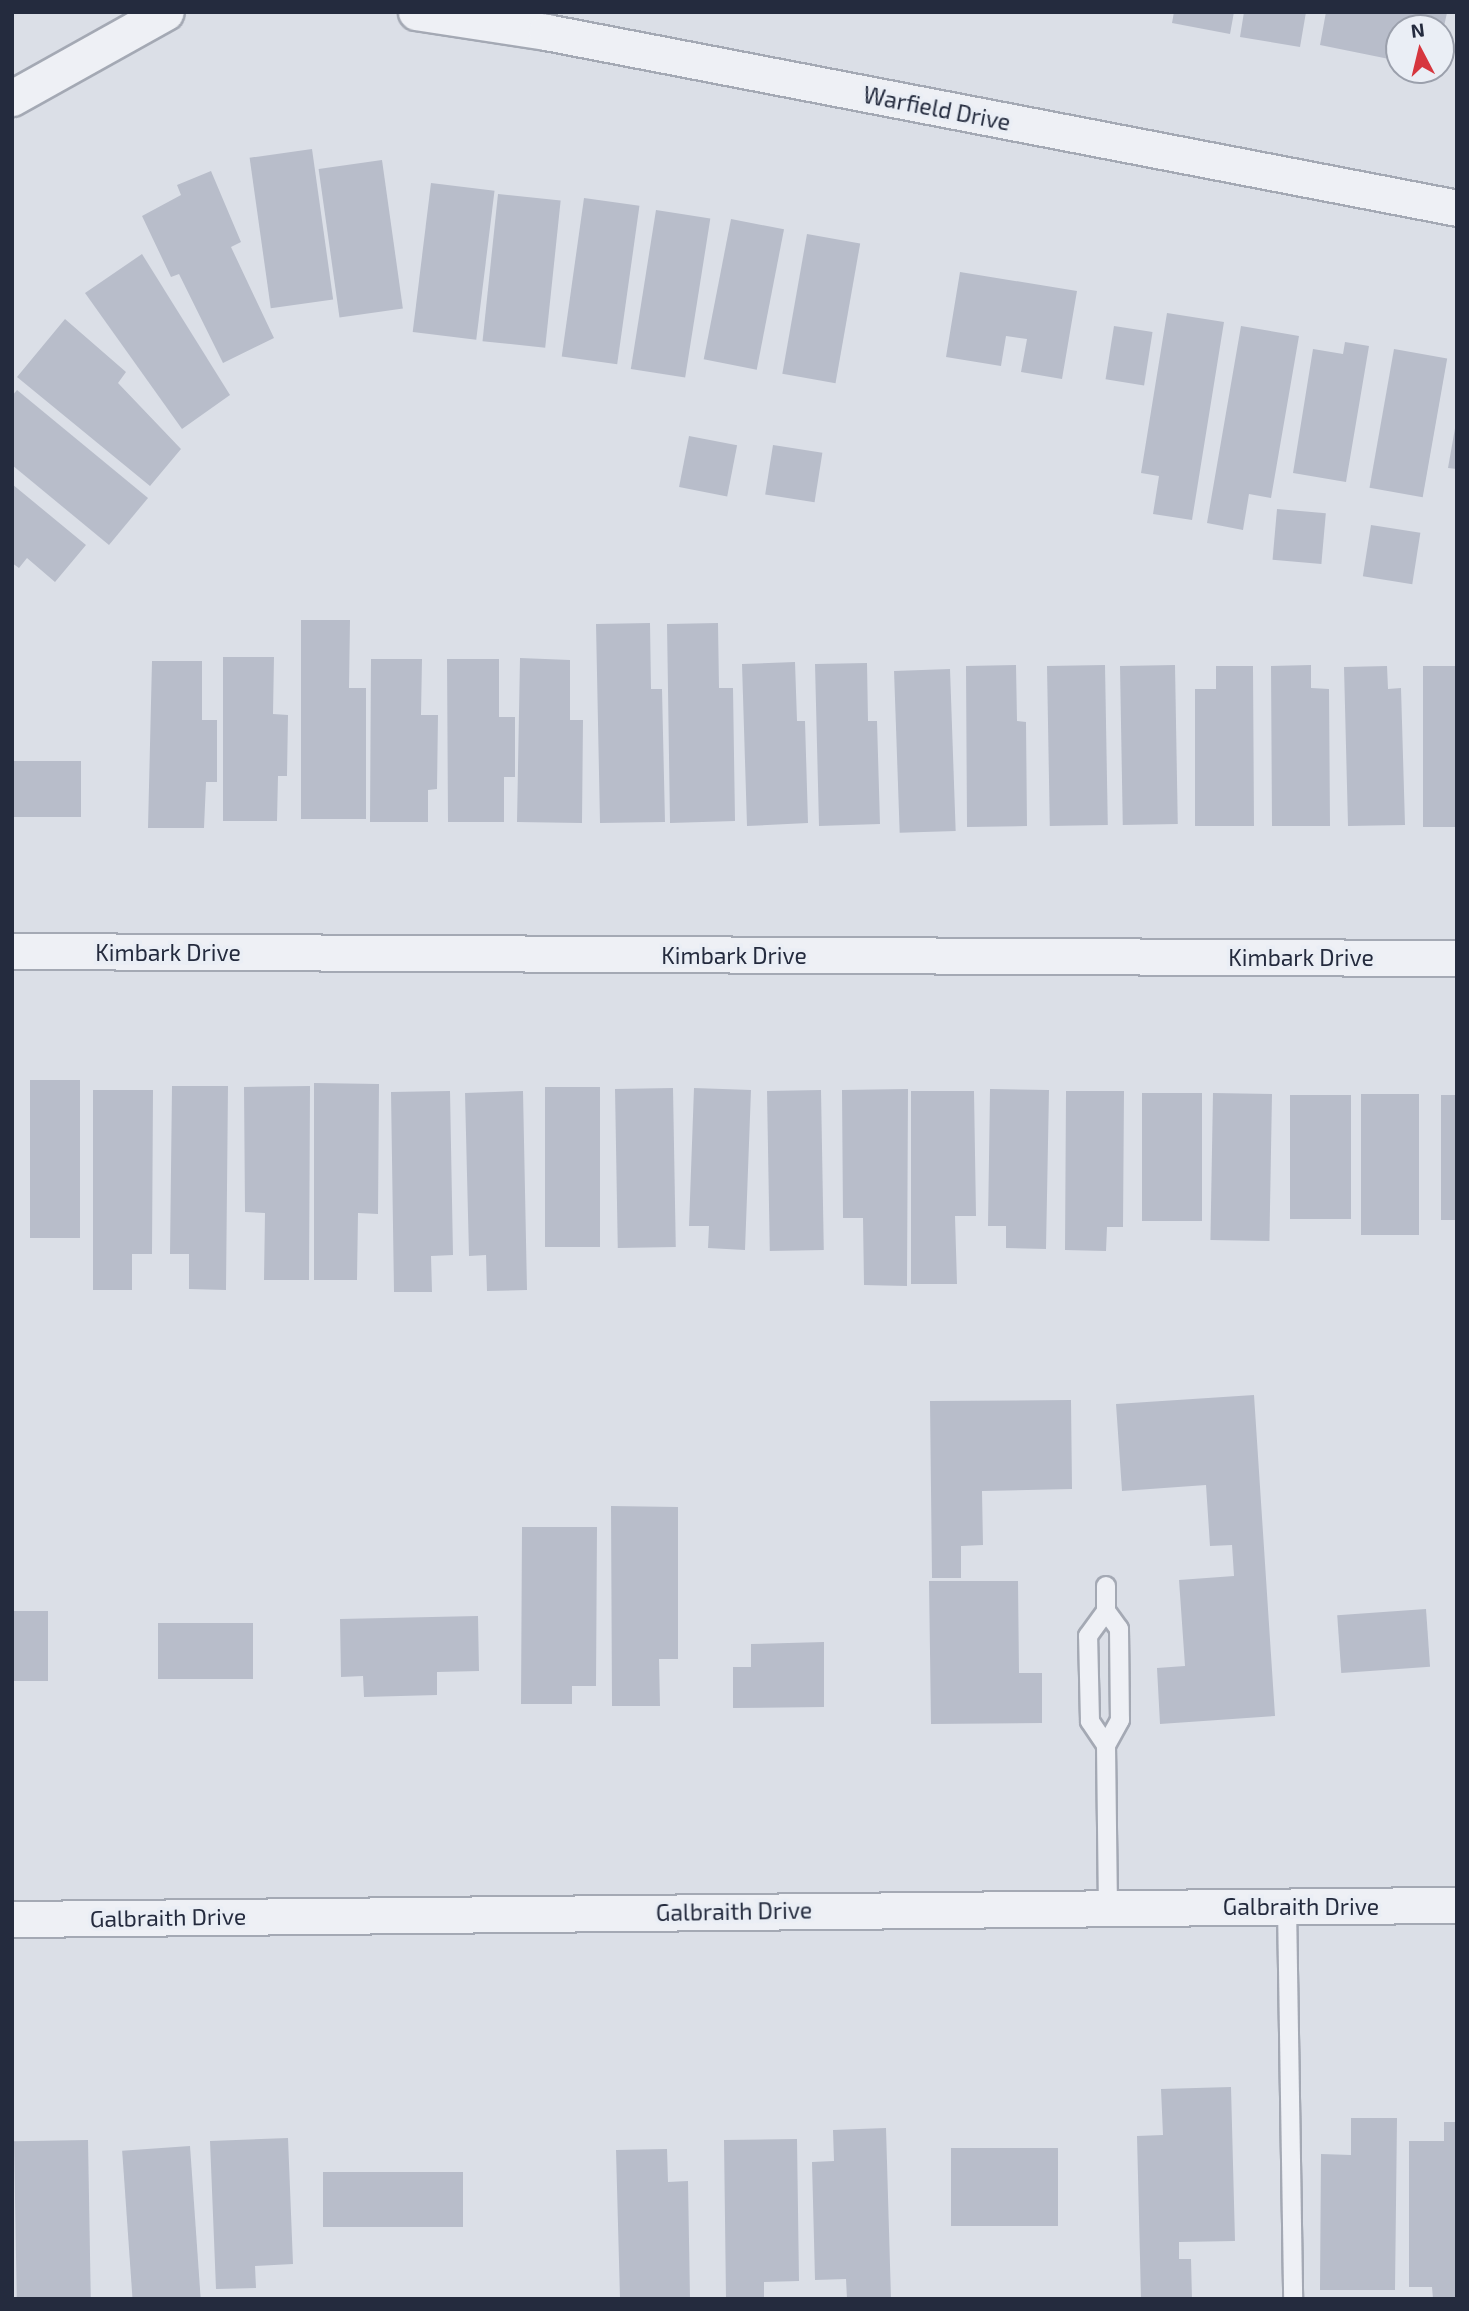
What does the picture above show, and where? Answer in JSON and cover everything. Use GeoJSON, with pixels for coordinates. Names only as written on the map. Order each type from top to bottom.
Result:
{"type":"FeatureCollection","features":[{"type":"Feature","properties":{"kind":"street"},"geometry":{"type":"LineString","coordinates":[[19,100],[166,12]]}},
{"type":"Feature","properties":{"kind":"street","name":"Warfield Drive"},"geometry":{"type":"LineString","coordinates":[[416,12],[545,32],[1457,208]]}},
{"type":"Feature","properties":{"kind":"street","name":"Kimbark Drive"},"geometry":{"type":"LineString","coordinates":[[12,951],[1457,958]]}},
{"type":"Feature","properties":{"kind":"street","name":"Galbraith Drive"},"geometry":{"type":"LineString","coordinates":[[12,1919],[1457,1905]]}},
{"type":"Feature","properties":{"kind":"lane"},"geometry":{"type":"LineString","coordinates":[[1106,1586],[1106,1611],[1088,1636],[1090,1721],[1106,1745]]}},
{"type":"Feature","properties":{"kind":"lane"},"geometry":{"type":"LineString","coordinates":[[1106,1611],[1119,1629],[1120,1720],[1106,1745],[1108,1907]]}},
{"type":"Feature","properties":{"kind":"lane"},"geometry":{"type":"LineString","coordinates":[[1287,1906],[1293,2299]]}},
{"type":"Feature","properties":{"kind":"building"},"geometry":{"type":"Polygon","coordinates":[[[1174,12],[1234,12],[1230,34],[1172,23],[1174,12]]]}},
{"type":"Feature","properties":{"kind":"building"},"geometry":{"type":"Polygon","coordinates":[[[1244,12],[1306,12],[1300,47],[1240,37],[1244,12]]]}},
{"type":"Feature","properties":{"kind":"building"},"geometry":{"type":"Polygon","coordinates":[[[1326,12],[1447,13],[1385,14],[1385,58],[1320,45],[1326,12]]]}},
{"type":"Feature","properties":{"kind":"building"},"geometry":{"type":"Polygon","coordinates":[[[312,149],[333,300],[271,308],[250,158],[312,149]]]}},
{"type":"Feature","properties":{"kind":"building"},"geometry":{"type":"Polygon","coordinates":[[[382,160],[403,309],[339,317],[319,169],[382,160]]]}},
{"type":"Feature","properties":{"kind":"building"},"geometry":{"type":"Polygon","coordinates":[[[211,171],[241,242],[231,247],[274,338],[223,363],[179,274],[171,277],[142,216],[181,195],[177,185],[211,171]]]}},
{"type":"Feature","properties":{"kind":"building"},"geometry":{"type":"Polygon","coordinates":[[[431,183],[495,191],[476,340],[413,332],[431,183]]]}},
{"type":"Feature","properties":{"kind":"building"},"geometry":{"type":"Polygon","coordinates":[[[498,194],[561,201],[545,348],[483,341],[498,194]]]}},
{"type":"Feature","properties":{"kind":"building"},"geometry":{"type":"Polygon","coordinates":[[[584,198],[639,206],[617,364],[562,356],[584,198]]]}},
{"type":"Feature","properties":{"kind":"building"},"geometry":{"type":"Polygon","coordinates":[[[656,210],[710,219],[685,378],[631,369],[656,210]]]}},
{"type":"Feature","properties":{"kind":"building"},"geometry":{"type":"Polygon","coordinates":[[[731,219],[784,229],[757,370],[704,359],[731,219]]]}},
{"type":"Feature","properties":{"kind":"building"},"geometry":{"type":"Polygon","coordinates":[[[807,234],[860,243],[836,383],[782,374],[807,234]]]}},
{"type":"Feature","properties":{"kind":"building"},"geometry":{"type":"Polygon","coordinates":[[[142,254],[230,395],[182,429],[85,293],[142,254]]]}},
{"type":"Feature","properties":{"kind":"building"},"geometry":{"type":"Polygon","coordinates":[[[960,272],[1077,291],[1062,379],[1021,372],[1027,339],[1006,336],[1001,366],[946,357],[960,272]]]}},
{"type":"Feature","properties":{"kind":"building"},"geometry":{"type":"Polygon","coordinates":[[[1167,313],[1224,322],[1192,520],[1153,514],[1159,476],[1141,473],[1167,313]]]}},
{"type":"Feature","properties":{"kind":"building"},"geometry":{"type":"Polygon","coordinates":[[[65,319],[126,372],[118,383],[181,449],[150,486],[17,377],[65,319]]]}},
{"type":"Feature","properties":{"kind":"building"},"geometry":{"type":"Polygon","coordinates":[[[1114,326],[1153,332],[1144,385],[1106,379],[1114,326]]]}},
{"type":"Feature","properties":{"kind":"building"},"geometry":{"type":"Polygon","coordinates":[[[1241,326],[1299,336],[1271,498],[1249,494],[1243,530],[1207,523],[1241,326]]]}},
{"type":"Feature","properties":{"kind":"building"},"geometry":{"type":"Polygon","coordinates":[[[1345,342],[1369,346],[1346,482],[1293,473],[1313,349],[1343,354],[1345,342]]]}},
{"type":"Feature","properties":{"kind":"building"},"geometry":{"type":"Polygon","coordinates":[[[1394,349],[1447,358],[1423,497],[1370,488],[1394,349]]]}},
{"type":"Feature","properties":{"kind":"building"},"geometry":{"type":"Polygon","coordinates":[[[17,390],[148,498],[109,545],[12,465],[12,396],[17,390]]]}},
{"type":"Feature","properties":{"kind":"building"},"geometry":{"type":"Polygon","coordinates":[[[1457,417],[1457,469],[1448,468],[1457,417]]]}},
{"type":"Feature","properties":{"kind":"building"},"geometry":{"type":"Polygon","coordinates":[[[689,436],[737,445],[727,496],[679,487],[689,436]]]}},
{"type":"Feature","properties":{"kind":"building"},"geometry":{"type":"Polygon","coordinates":[[[773,445],[822,453],[815,502],[765,494],[773,445]]]}},
{"type":"Feature","properties":{"kind":"building"},"geometry":{"type":"Polygon","coordinates":[[[12,484],[86,545],[55,582],[27,558],[19,568],[12,563],[12,484]]]}},
{"type":"Feature","properties":{"kind":"building"},"geometry":{"type":"Polygon","coordinates":[[[1277,509],[1326,513],[1321,564],[1273,560],[1277,509]]]}},
{"type":"Feature","properties":{"kind":"building"},"geometry":{"type":"Polygon","coordinates":[[[1371,525],[1420,533],[1412,584],[1363,576],[1371,525]]]}},
{"type":"Feature","properties":{"kind":"building"},"geometry":{"type":"Polygon","coordinates":[[[301,620],[350,620],[349,688],[366,688],[366,819],[301,819],[301,620]]]}},
{"type":"Feature","properties":{"kind":"building"},"geometry":{"type":"Polygon","coordinates":[[[650,623],[651,689],[662,689],[665,822],[600,823],[596,624],[650,623]]]}},
{"type":"Feature","properties":{"kind":"building"},"geometry":{"type":"Polygon","coordinates":[[[718,623],[719,688],[733,688],[735,821],[670,823],[667,624],[718,623]]]}},
{"type":"Feature","properties":{"kind":"building"},"geometry":{"type":"Polygon","coordinates":[[[223,657],[274,657],[273,714],[288,715],[287,776],[278,776],[277,821],[223,821],[223,657]]]}},
{"type":"Feature","properties":{"kind":"building"},"geometry":{"type":"Polygon","coordinates":[[[520,658],[570,660],[570,720],[583,720],[582,823],[517,822],[520,658]]]}},
{"type":"Feature","properties":{"kind":"building"},"geometry":{"type":"Polygon","coordinates":[[[371,659],[422,659],[421,715],[438,715],[437,789],[428,790],[428,822],[370,822],[371,659]]]}},
{"type":"Feature","properties":{"kind":"building"},"geometry":{"type":"Polygon","coordinates":[[[447,659],[499,659],[499,717],[515,717],[515,777],[504,777],[504,822],[448,822],[447,659]]]}},
{"type":"Feature","properties":{"kind":"building"},"geometry":{"type":"Polygon","coordinates":[[[152,661],[202,661],[202,720],[217,720],[217,782],[206,782],[204,828],[148,828],[152,661]]]}},
{"type":"Feature","properties":{"kind":"building"},"geometry":{"type":"Polygon","coordinates":[[[795,662],[797,721],[805,721],[808,823],[747,826],[742,664],[795,662]]]}},
{"type":"Feature","properties":{"kind":"building"},"geometry":{"type":"Polygon","coordinates":[[[867,663],[868,721],[877,721],[880,824],[819,826],[815,664],[867,663]]]}},
{"type":"Feature","properties":{"kind":"building"},"geometry":{"type":"Polygon","coordinates":[[[1016,665],[1017,721],[1026,722],[1027,826],[967,827],[966,666],[1016,665]]]}},
{"type":"Feature","properties":{"kind":"building"},"geometry":{"type":"Polygon","coordinates":[[[1105,665],[1108,825],[1050,826],[1047,666],[1105,665]]]}},
{"type":"Feature","properties":{"kind":"building"},"geometry":{"type":"Polygon","coordinates":[[[1175,665],[1178,824],[1123,825],[1120,666],[1175,665]]]}},
{"type":"Feature","properties":{"kind":"building"},"geometry":{"type":"Polygon","coordinates":[[[1311,665],[1311,688],[1329,689],[1330,826],[1272,826],[1271,666],[1311,665]]]}},
{"type":"Feature","properties":{"kind":"building"},"geometry":{"type":"Polygon","coordinates":[[[1216,666],[1253,666],[1254,826],[1195,826],[1195,689],[1216,689],[1216,666]]]}},
{"type":"Feature","properties":{"kind":"building"},"geometry":{"type":"Polygon","coordinates":[[[1387,666],[1388,689],[1401,688],[1405,825],[1348,826],[1344,667],[1387,666]]]}},
{"type":"Feature","properties":{"kind":"building"},"geometry":{"type":"Polygon","coordinates":[[[1423,666],[1457,666],[1457,827],[1423,827],[1423,666]]]}},
{"type":"Feature","properties":{"kind":"building"},"geometry":{"type":"Polygon","coordinates":[[[950,669],[956,831],[900,833],[894,671],[950,669]]]}},
{"type":"Feature","properties":{"kind":"building"},"geometry":{"type":"Polygon","coordinates":[[[12,761],[81,761],[81,817],[12,817],[12,761]]]}},
{"type":"Feature","properties":{"kind":"building"},"geometry":{"type":"Polygon","coordinates":[[[30,1080],[80,1080],[80,1238],[30,1238],[30,1080]]]}},
{"type":"Feature","properties":{"kind":"building"},"geometry":{"type":"Polygon","coordinates":[[[314,1083],[379,1084],[378,1214],[358,1213],[357,1280],[314,1280],[314,1083]]]}},
{"type":"Feature","properties":{"kind":"building"},"geometry":{"type":"Polygon","coordinates":[[[172,1086],[228,1086],[226,1290],[189,1289],[189,1254],[170,1254],[172,1086]]]}},
{"type":"Feature","properties":{"kind":"building"},"geometry":{"type":"Polygon","coordinates":[[[310,1086],[309,1280],[264,1280],[265,1213],[245,1212],[244,1087],[310,1086]]]}},
{"type":"Feature","properties":{"kind":"building"},"geometry":{"type":"Polygon","coordinates":[[[545,1087],[600,1087],[600,1247],[545,1247],[545,1087]]]}},
{"type":"Feature","properties":{"kind":"building"},"geometry":{"type":"Polygon","coordinates":[[[673,1088],[676,1247],[618,1248],[615,1089],[673,1088]]]}},
{"type":"Feature","properties":{"kind":"building"},"geometry":{"type":"Polygon","coordinates":[[[694,1088],[751,1090],[745,1250],[708,1248],[709,1226],[689,1226],[694,1088]]]}},
{"type":"Feature","properties":{"kind":"building"},"geometry":{"type":"Polygon","coordinates":[[[908,1089],[907,1286],[864,1285],[863,1218],[843,1218],[842,1090],[908,1089]]]}},
{"type":"Feature","properties":{"kind":"building"},"geometry":{"type":"Polygon","coordinates":[[[990,1089],[1049,1090],[1046,1249],[1006,1248],[1006,1226],[988,1226],[990,1089]]]}},
{"type":"Feature","properties":{"kind":"building"},"geometry":{"type":"Polygon","coordinates":[[[93,1090],[153,1090],[152,1254],[132,1254],[132,1290],[93,1290],[93,1090]]]}},
{"type":"Feature","properties":{"kind":"building"},"geometry":{"type":"Polygon","coordinates":[[[821,1090],[824,1250],[770,1251],[767,1091],[821,1090]]]}},
{"type":"Feature","properties":{"kind":"building"},"geometry":{"type":"Polygon","coordinates":[[[450,1091],[453,1255],[431,1256],[432,1292],[394,1292],[391,1092],[450,1091]]]}},
{"type":"Feature","properties":{"kind":"building"},"geometry":{"type":"Polygon","coordinates":[[[523,1091],[527,1290],[487,1291],[486,1255],[469,1256],[465,1093],[523,1091]]]}},
{"type":"Feature","properties":{"kind":"building"},"geometry":{"type":"Polygon","coordinates":[[[911,1091],[974,1091],[976,1216],[955,1216],[957,1284],[911,1284],[911,1091]]]}},
{"type":"Feature","properties":{"kind":"building"},"geometry":{"type":"Polygon","coordinates":[[[1066,1091],[1124,1091],[1123,1227],[1107,1227],[1106,1251],[1065,1250],[1066,1091]]]}},
{"type":"Feature","properties":{"kind":"building"},"geometry":{"type":"Polygon","coordinates":[[[1142,1093],[1202,1093],[1202,1221],[1142,1221],[1142,1093]]]}},
{"type":"Feature","properties":{"kind":"building"},"geometry":{"type":"Polygon","coordinates":[[[1213,1093],[1272,1094],[1269,1241],[1210,1240],[1213,1093]]]}},
{"type":"Feature","properties":{"kind":"building"},"geometry":{"type":"Polygon","coordinates":[[[1361,1094],[1419,1094],[1419,1235],[1361,1235],[1361,1094]]]}},
{"type":"Feature","properties":{"kind":"building"},"geometry":{"type":"Polygon","coordinates":[[[1290,1095],[1351,1095],[1351,1219],[1290,1219],[1290,1095]]]}},
{"type":"Feature","properties":{"kind":"building"},"geometry":{"type":"Polygon","coordinates":[[[1441,1095],[1457,1095],[1457,1220],[1441,1220],[1441,1095]]]}},
{"type":"Feature","properties":{"kind":"building"},"geometry":{"type":"Polygon","coordinates":[[[1254,1395],[1275,1716],[1160,1724],[1157,1668],[1185,1666],[1179,1580],[1234,1576],[1232,1545],[1210,1546],[1206,1485],[1122,1491],[1116,1404],[1254,1395]]]}},
{"type":"Feature","properties":{"kind":"building"},"geometry":{"type":"Polygon","coordinates":[[[1071,1400],[1072,1489],[982,1491],[983,1545],[961,1546],[961,1578],[932,1578],[930,1401],[1071,1400]]]}},
{"type":"Feature","properties":{"kind":"building"},"geometry":{"type":"Polygon","coordinates":[[[611,1506],[678,1507],[678,1659],[659,1659],[660,1706],[612,1706],[611,1506]]]}},
{"type":"Feature","properties":{"kind":"building"},"geometry":{"type":"Polygon","coordinates":[[[522,1527],[597,1527],[596,1686],[572,1686],[572,1704],[521,1704],[522,1527]]]}},
{"type":"Feature","properties":{"kind":"building"},"geometry":{"type":"Polygon","coordinates":[[[929,1581],[1018,1581],[1019,1673],[1042,1673],[1042,1723],[931,1724],[929,1581]]]}},
{"type":"Feature","properties":{"kind":"building"},"geometry":{"type":"Polygon","coordinates":[[[1426,1609],[1430,1667],[1341,1673],[1337,1615],[1426,1609]]]}},
{"type":"Feature","properties":{"kind":"building"},"geometry":{"type":"Polygon","coordinates":[[[12,1611],[48,1611],[48,1681],[12,1681],[12,1611]]]}},
{"type":"Feature","properties":{"kind":"building"},"geometry":{"type":"Polygon","coordinates":[[[478,1616],[479,1671],[437,1672],[437,1695],[364,1697],[363,1676],[341,1677],[340,1619],[478,1616]]]}},
{"type":"Feature","properties":{"kind":"building"},"geometry":{"type":"Polygon","coordinates":[[[158,1623],[253,1623],[253,1679],[158,1679],[158,1623]]]}},
{"type":"Feature","properties":{"kind":"building"},"geometry":{"type":"Polygon","coordinates":[[[824,1642],[824,1707],[733,1708],[733,1667],[751,1667],[751,1644],[824,1642]]]}},
{"type":"Feature","properties":{"kind":"building"},"geometry":{"type":"Polygon","coordinates":[[[1231,2087],[1235,2241],[1179,2242],[1179,2259],[1191,2259],[1192,2299],[1141,2299],[1137,2136],[1163,2135],[1161,2089],[1231,2087]]]}},
{"type":"Feature","properties":{"kind":"building"},"geometry":{"type":"Polygon","coordinates":[[[1351,2118],[1397,2118],[1395,2290],[1320,2290],[1321,2154],[1351,2155],[1351,2118]]]}},
{"type":"Feature","properties":{"kind":"building"},"geometry":{"type":"Polygon","coordinates":[[[1444,2122],[1457,2122],[1457,2299],[1433,2299],[1432,2287],[1409,2287],[1409,2141],[1444,2141],[1444,2122]]]}},
{"type":"Feature","properties":{"kind":"building"},"geometry":{"type":"Polygon","coordinates":[[[886,2128],[891,2299],[847,2299],[846,2279],[815,2280],[812,2162],[834,2161],[833,2130],[886,2128]]]}},
{"type":"Feature","properties":{"kind":"building"},"geometry":{"type":"Polygon","coordinates":[[[288,2138],[293,2264],[255,2266],[256,2288],[216,2289],[210,2141],[288,2138]]]}},
{"type":"Feature","properties":{"kind":"building"},"geometry":{"type":"Polygon","coordinates":[[[797,2139],[799,2281],[764,2282],[764,2299],[726,2299],[724,2140],[797,2139]]]}},
{"type":"Feature","properties":{"kind":"building"},"geometry":{"type":"Polygon","coordinates":[[[88,2140],[91,2299],[17,2299],[14,2141],[88,2140]]]}},
{"type":"Feature","properties":{"kind":"building"},"geometry":{"type":"Polygon","coordinates":[[[190,2146],[201,2299],[133,2299],[122,2151],[190,2146]]]}},
{"type":"Feature","properties":{"kind":"building"},"geometry":{"type":"Polygon","coordinates":[[[951,2148],[1058,2148],[1058,2226],[951,2226],[951,2148]]]}},
{"type":"Feature","properties":{"kind":"building"},"geometry":{"type":"Polygon","coordinates":[[[667,2149],[668,2182],[688,2181],[690,2299],[620,2299],[616,2150],[667,2149]]]}},
{"type":"Feature","properties":{"kind":"building"},"geometry":{"type":"Polygon","coordinates":[[[323,2172],[463,2172],[463,2227],[323,2227],[323,2172]]]}}]}
